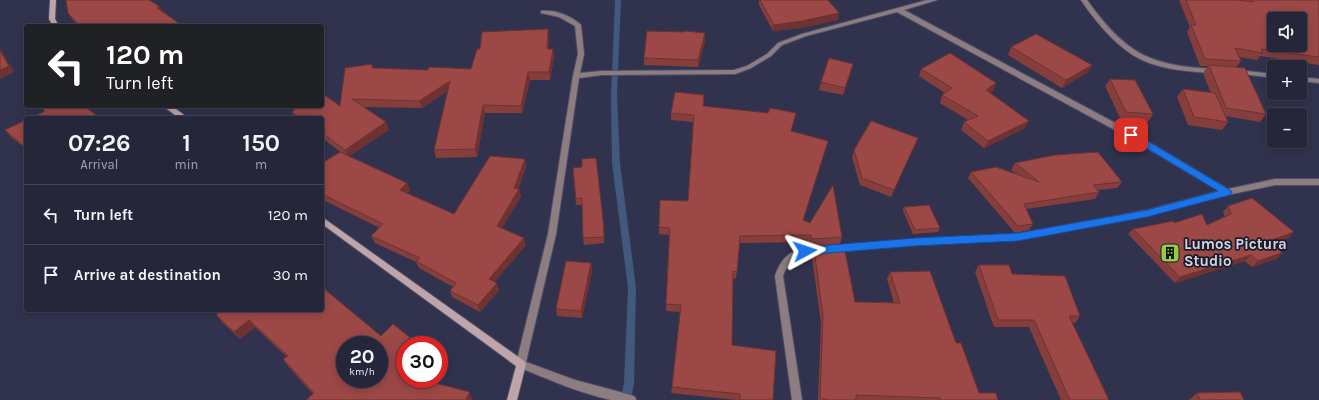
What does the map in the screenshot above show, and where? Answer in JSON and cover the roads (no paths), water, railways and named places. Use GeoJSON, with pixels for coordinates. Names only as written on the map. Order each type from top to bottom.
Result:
{"type":"FeatureCollection","features":[{"type":"Feature","properties":{"kind":"street"},"geometry":{"type":"LineString","coordinates":[[53,0],[52,19],[55,24]]}},
{"type":"Feature","properties":{"kind":"street"},"geometry":{"type":"LineString","coordinates":[[576,76],[602,73],[735,72],[749,67],[769,55],[780,44],[804,35],[934,0]]}},
{"type":"Feature","properties":{"kind":"street"},"geometry":{"type":"LineString","coordinates":[[1084,0],[1102,23],[1137,55],[1146,59],[1172,66],[1196,70],[1229,71],[1267,75]]}},
{"type":"Feature","properties":{"kind":"street"},"geometry":{"type":"LineString","coordinates":[[897,9],[1131,135],[1227,192]]}},
{"type":"Feature","properties":{"kind":"street"},"geometry":{"type":"LineString","coordinates":[[512,400],[552,234],[576,76],[581,54],[578,24],[560,14],[543,12]]}},
{"type":"Feature","properties":{"kind":"street"},"geometry":{"type":"LineString","coordinates":[[1307,80],[1319,81]]}},
{"type":"Feature","properties":{"kind":"street"},"geometry":{"type":"LineString","coordinates":[[171,108],[181,116]]}},
{"type":"Feature","properties":{"kind":"street"},"geometry":{"type":"LineString","coordinates":[[797,400],[780,276],[785,262],[796,254],[805,251],[915,242],[1018,237],[1147,213],[1227,192],[1275,182],[1319,182]]}},
{"type":"Feature","properties":{"kind":"street"},"geometry":{"type":"LineString","coordinates":[[324,221],[521,364],[558,379],[600,393],[631,400]]}},
{"type":"Feature","properties":{"kind":"waterway"},"geometry":{"type":"LineString","coordinates":[[618,0],[614,96],[616,163],[632,288],[629,383],[626,400]]}},
{"type":"Feature","properties":{"kind":"place","name":"Lumos Pictura Studio"},"geometry":{"type":"Point","coordinates":[1170,253]}}]}
